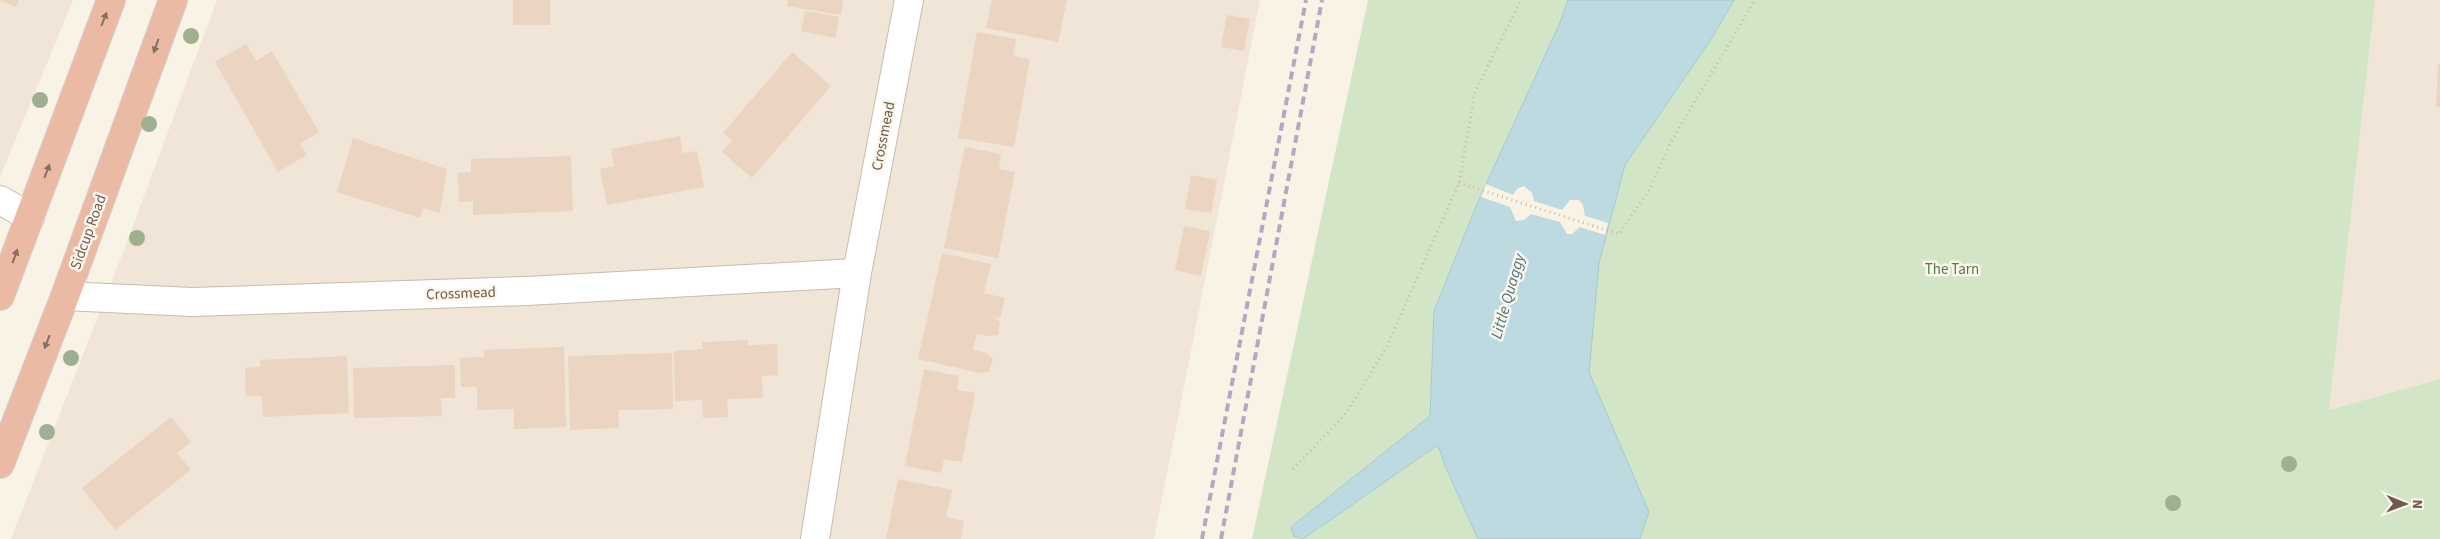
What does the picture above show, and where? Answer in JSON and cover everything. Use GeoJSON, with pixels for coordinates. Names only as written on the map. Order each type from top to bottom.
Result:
{"type":"FeatureCollection","features":[{"type":"Feature","properties":{"kind":"highway"},"geometry":{"type":"LineString","coordinates":[[0,296],[112,0]]}},
{"type":"Feature","properties":{"kind":"highway","name":"Sidcup Road"},"geometry":{"type":"LineString","coordinates":[[0,464],[173,0]]}},
{"type":"Feature","properties":{"kind":"street","name":"Crossmead"},"geometry":{"type":"LineString","coordinates":[[815,539],[857,272],[908,0]]}},
{"type":"Feature","properties":{"kind":"street"},"geometry":{"type":"LineString","coordinates":[[0,200],[30,217]]}},
{"type":"Feature","properties":{"kind":"street","name":"Crossmead"},"geometry":{"type":"LineString","coordinates":[[64,296],[192,302],[527,291],[857,272]]}},
{"type":"Feature","properties":{"kind":"path"},"geometry":{"type":"LineString","coordinates":[[1293,468],[1347,412],[1387,346],[1459,183],[1476,92],[1521,0]]}},
{"type":"Feature","properties":{"kind":"path"},"geometry":{"type":"LineString","coordinates":[[1459,183],[1619,234],[1649,190],[1672,140],[1756,0]]}},
{"type":"Feature","properties":{"kind":"shaded area"},"geometry":{"type":"Polygon","coordinates":[[[0,0],[73,0],[0,177],[0,0]]]}},
{"type":"Feature","properties":{"kind":"shaded area"},"geometry":{"type":"Polygon","coordinates":[[[217,0],[1260,0],[1154,539],[11,539],[127,242],[217,0]]]}},
{"type":"Feature","properties":{"kind":"shaded area"},"geometry":{"type":"Polygon","coordinates":[[[2375,0],[2440,0],[2440,379],[2329,410],[2375,0]]]}},
{"type":"Feature","properties":{"kind":"green space"},"geometry":{"type":"Polygon","coordinates":[[[1368,0],[1568,0],[1559,25],[1477,204],[1434,311],[1430,416],[1291,527],[1294,536],[1301,539],[1252,539],[1368,0]]]}},
{"type":"Feature","properties":{"kind":"green space","name":"The Tarn"},"geometry":{"type":"Polygon","coordinates":[[[1734,0],[2375,0],[2329,410],[2440,379],[2440,539],[1525,539],[1593,325],[1599,263],[1625,165],[1712,38],[1734,0]]]}},
{"type":"Feature","properties":{"kind":"green space"},"geometry":{"type":"Polygon","coordinates":[[[1439,445],[1445,466],[1478,539],[1303,539],[1439,445]]]}},
{"type":"Feature","properties":{"kind":"water","name":"Little Quaggy"},"geometry":{"type":"Polygon","coordinates":[[[1568,0],[1734,0],[1712,38],[1625,165],[1599,263],[1589,372],[1649,512],[1640,539],[1478,539],[1445,466],[1438,445],[1303,539],[1294,536],[1291,527],[1430,416],[1434,311],[1477,204],[1559,25],[1568,0]]]}},
{"type":"Feature","properties":{"kind":"pier"},"geometry":{"type":"Polygon","coordinates":[[[1486,184],[1513,195],[1517,189],[1524,186],[1532,193],[1534,201],[1562,210],[1570,200],[1579,200],[1583,205],[1585,216],[1608,223],[1605,235],[1580,227],[1572,234],[1567,234],[1560,222],[1531,214],[1524,220],[1516,221],[1510,207],[1481,197],[1486,184]]]}},
{"type":"Feature","properties":{"kind":"building"},"geometry":{"type":"Polygon","coordinates":[[[0,0],[19,0],[16,7],[0,0]]]}},
{"type":"Feature","properties":{"kind":"building"},"geometry":{"type":"Polygon","coordinates":[[[513,0],[550,0],[550,25],[513,25],[513,0]]]}},
{"type":"Feature","properties":{"kind":"building"},"geometry":{"type":"Polygon","coordinates":[[[788,0],[843,0],[841,15],[787,6],[788,0]]]}},
{"type":"Feature","properties":{"kind":"building"},"geometry":{"type":"Polygon","coordinates":[[[992,0],[1067,0],[1058,42],[986,28],[992,0]]]}},
{"type":"Feature","properties":{"kind":"building"},"geometry":{"type":"Polygon","coordinates":[[[805,11],[839,17],[835,38],[801,31],[805,11]]]}},
{"type":"Feature","properties":{"kind":"building"},"geometry":{"type":"Polygon","coordinates":[[[1227,15],[1250,19],[1244,51],[1221,47],[1227,15]]]}},
{"type":"Feature","properties":{"kind":"building"},"geometry":{"type":"Polygon","coordinates":[[[977,32],[1016,39],[1013,56],[1030,59],[1014,147],[958,138],[977,32]]]}},
{"type":"Feature","properties":{"kind":"building"},"geometry":{"type":"Polygon","coordinates":[[[246,44],[256,61],[272,51],[319,132],[300,144],[307,155],[278,172],[215,62],[246,44]]]}},
{"type":"Feature","properties":{"kind":"building"},"geometry":{"type":"Polygon","coordinates":[[[792,52],[831,86],[752,178],[722,152],[732,141],[723,133],[792,52]]]}},
{"type":"Feature","properties":{"kind":"building"},"geometry":{"type":"Polygon","coordinates":[[[2438,64],[2440,64],[2440,107],[2436,107],[2438,64]]]}},
{"type":"Feature","properties":{"kind":"building"},"geometry":{"type":"Polygon","coordinates":[[[680,136],[683,153],[697,151],[704,187],[607,205],[600,169],[614,166],[611,149],[680,136]]]}},
{"type":"Feature","properties":{"kind":"building"},"geometry":{"type":"Polygon","coordinates":[[[353,138],[447,169],[440,213],[423,208],[420,218],[337,192],[353,138]]]}},
{"type":"Feature","properties":{"kind":"building"},"geometry":{"type":"Polygon","coordinates":[[[965,147],[1001,154],[999,169],[1015,172],[998,258],[944,248],[965,147]]]}},
{"type":"Feature","properties":{"kind":"building"},"geometry":{"type":"Polygon","coordinates":[[[571,156],[573,211],[473,215],[473,201],[459,202],[458,173],[471,172],[471,159],[571,156]]]}},
{"type":"Feature","properties":{"kind":"building"},"geometry":{"type":"Polygon","coordinates":[[[1191,175],[1217,180],[1211,213],[1185,209],[1191,175]]]}},
{"type":"Feature","properties":{"kind":"building"},"geometry":{"type":"Polygon","coordinates":[[[1184,226],[1210,231],[1201,276],[1175,270],[1184,226]]]}},
{"type":"Feature","properties":{"kind":"building"},"geometry":{"type":"Polygon","coordinates":[[[942,253],[991,264],[984,293],[1005,298],[1000,318],[992,316],[1000,322],[998,335],[987,336],[977,334],[973,350],[986,353],[993,359],[989,371],[980,373],[918,359],[942,253]]]}},
{"type":"Feature","properties":{"kind":"building"},"geometry":{"type":"Polygon","coordinates":[[[748,340],[748,345],[777,344],[778,375],[762,376],[763,398],[727,399],[728,417],[703,418],[702,400],[675,401],[674,351],[703,349],[702,342],[748,340]]]}},
{"type":"Feature","properties":{"kind":"building"},"geometry":{"type":"Polygon","coordinates":[[[564,347],[566,427],[514,429],[514,409],[477,410],[477,387],[461,387],[460,358],[484,357],[484,350],[564,347]]]}},
{"type":"Feature","properties":{"kind":"building"},"geometry":{"type":"Polygon","coordinates":[[[672,353],[673,409],[618,410],[619,428],[570,430],[568,356],[672,353]]]}},
{"type":"Feature","properties":{"kind":"building"},"geometry":{"type":"Polygon","coordinates":[[[347,356],[349,413],[263,417],[262,396],[246,396],[245,368],[260,367],[260,360],[347,356]]]}},
{"type":"Feature","properties":{"kind":"building"},"geometry":{"type":"Polygon","coordinates":[[[455,365],[455,398],[441,398],[442,416],[354,418],[353,368],[455,365]]]}},
{"type":"Feature","properties":{"kind":"building"},"geometry":{"type":"Polygon","coordinates":[[[924,369],[959,376],[957,390],[975,393],[962,462],[944,459],[941,473],[905,466],[924,369]]]}},
{"type":"Feature","properties":{"kind":"building"},"geometry":{"type":"Polygon","coordinates":[[[171,417],[191,442],[177,453],[191,470],[115,530],[82,488],[171,417]]]}},
{"type":"Feature","properties":{"kind":"building"},"geometry":{"type":"Polygon","coordinates":[[[898,479],[952,490],[946,517],[964,521],[961,539],[886,539],[898,479]]]}},
{"type":"Feature","properties":{"kind":"railway"},"geometry":{"type":"LineString","coordinates":[[1202,539],[1306,0]]}},
{"type":"Feature","properties":{"kind":"railway"},"geometry":{"type":"LineString","coordinates":[[1221,539],[1322,0]]}}]}
